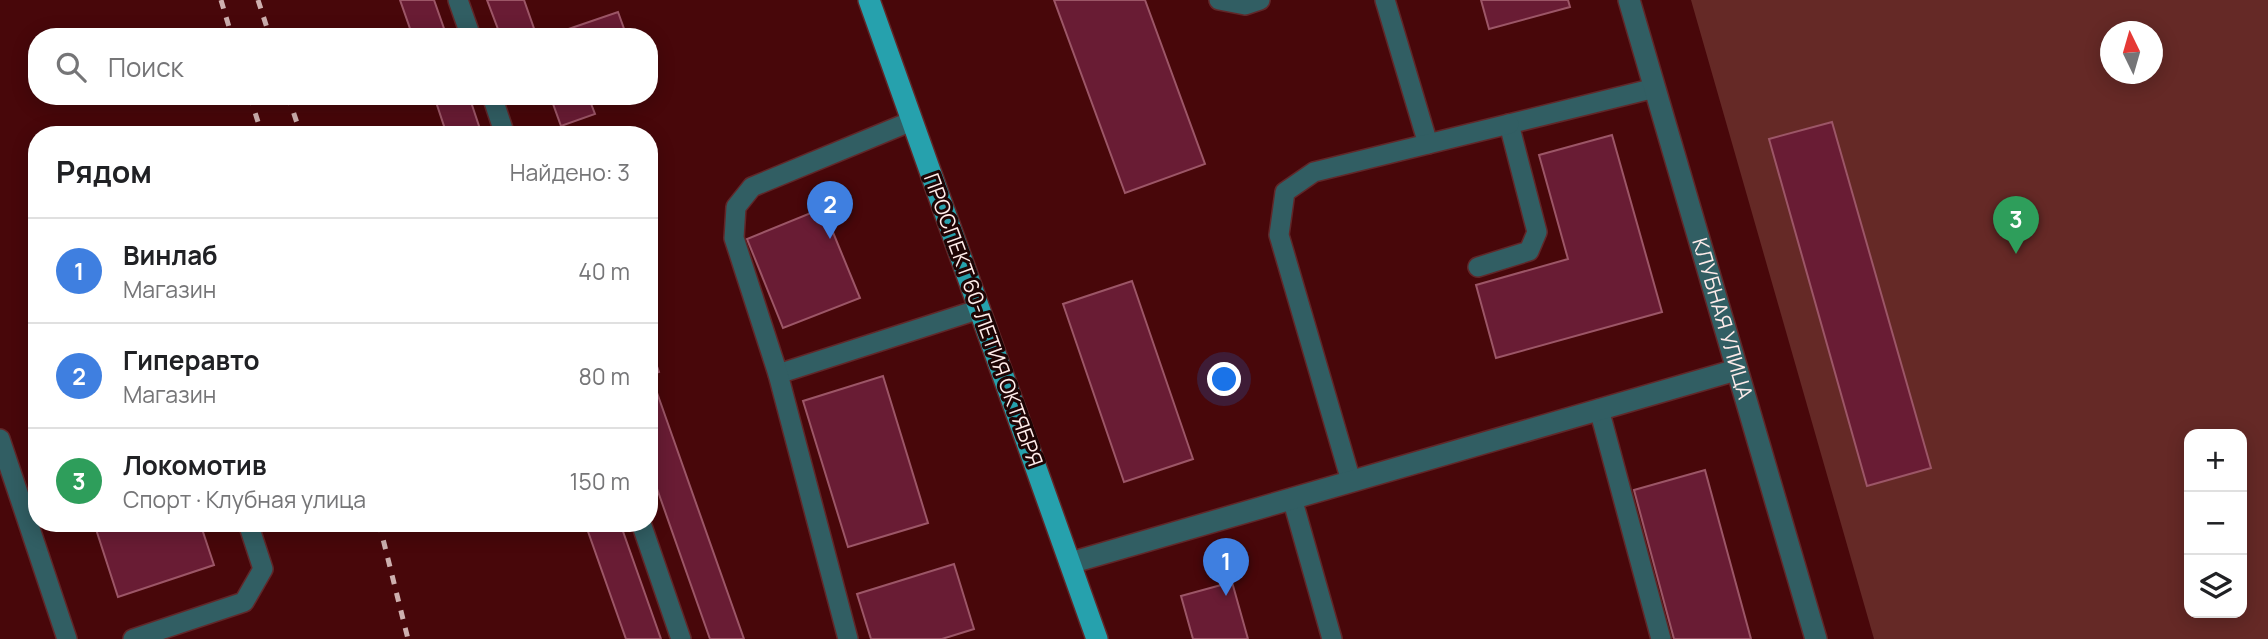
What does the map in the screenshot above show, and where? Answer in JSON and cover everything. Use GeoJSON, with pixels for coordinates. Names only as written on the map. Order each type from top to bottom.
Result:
{"type":"FeatureCollection","features":[{"type":"Feature","properties":{"kind":"highway","name":"ПРОСПЕКТ 60-ЛЕТИЯ ОКТЯБРЯ"},"geometry":{"type":"LineString","coordinates":[[869,0],[1097,639]]}},
{"type":"Feature","properties":{"kind":"street","name":"КЛУБНАЯ УЛИЦА"},"geometry":{"type":"LineString","coordinates":[[1629,0],[1816,639]]}},
{"type":"Feature","properties":{"kind":"street"},"geometry":{"type":"LineString","coordinates":[[1070,563],[1736,370]]}},
{"type":"Feature","properties":{"kind":"lane"},"geometry":{"type":"LineString","coordinates":[[458,0],[468,28]]}},
{"type":"Feature","properties":{"kind":"lane"},"geometry":{"type":"LineString","coordinates":[[1219,0],[1245,5],[1260,0]]}},
{"type":"Feature","properties":{"kind":"lane"},"geometry":{"type":"LineString","coordinates":[[1385,0],[1428,144]]}},
{"type":"Feature","properties":{"kind":"lane"},"geometry":{"type":"LineString","coordinates":[[1351,481],[1279,235],[1285,192],[1314,172],[1655,88]]}},
{"type":"Feature","properties":{"kind":"lane"},"geometry":{"type":"LineString","coordinates":[[495,105],[502,126]]}},
{"type":"Feature","properties":{"kind":"lane"},"geometry":{"type":"LineString","coordinates":[[848,639],[778,374],[734,238],[736,206],[752,187],[912,121]]}},
{"type":"Feature","properties":{"kind":"lane"},"geometry":{"type":"LineString","coordinates":[[1478,267],[1529,251],[1537,232],[1509,124]]}},
{"type":"Feature","properties":{"kind":"lane"},"geometry":{"type":"LineString","coordinates":[[778,374],[980,309]]}},
{"type":"Feature","properties":{"kind":"lane"},"geometry":{"type":"LineString","coordinates":[[1600,409],[1661,639]]}},
{"type":"Feature","properties":{"kind":"lane"},"geometry":{"type":"LineString","coordinates":[[0,439],[28,523]]}},
{"type":"Feature","properties":{"kind":"lane"},"geometry":{"type":"LineString","coordinates":[[1292,498],[1332,639]]}},
{"type":"Feature","properties":{"kind":"lane"},"geometry":{"type":"LineString","coordinates":[[31,532],[67,639]]}},
{"type":"Feature","properties":{"kind":"lane"},"geometry":{"type":"LineString","coordinates":[[133,639],[244,602],[263,569],[251,532]]}},
{"type":"Feature","properties":{"kind":"lane"},"geometry":{"type":"LineString","coordinates":[[644,532],[681,639]]}},
{"type":"Feature","properties":{"kind":"shaded area"},"geometry":{"type":"Polygon","coordinates":[[[1691,0],[2268,0],[2268,639],[1874,639],[1691,0]]]}},
{"type":"Feature","properties":{"kind":"building"},"geometry":{"type":"Polygon","coordinates":[[[400,0],[434,0],[444,28],[410,28],[400,0]]]}},
{"type":"Feature","properties":{"kind":"building"},"geometry":{"type":"Polygon","coordinates":[[[487,0],[524,0],[534,28],[498,28],[487,0]]]}},
{"type":"Feature","properties":{"kind":"building"},"geometry":{"type":"Polygon","coordinates":[[[1054,0],[1145,0],[1205,164],[1125,193],[1054,0]]]}},
{"type":"Feature","properties":{"kind":"building"},"geometry":{"type":"Polygon","coordinates":[[[1481,0],[1568,0],[1570,7],[1489,29],[1481,0]]]}},
{"type":"Feature","properties":{"kind":"building"},"geometry":{"type":"Polygon","coordinates":[[[618,12],[624,28],[571,28],[618,12]]]}},
{"type":"Feature","properties":{"kind":"building"},"geometry":{"type":"Polygon","coordinates":[[[437,105],[472,105],[479,126],[444,126],[437,105]]]}},
{"type":"Feature","properties":{"kind":"building"},"geometry":{"type":"Polygon","coordinates":[[[553,105],[592,105],[595,114],[561,126],[553,105]]]}},
{"type":"Feature","properties":{"kind":"building"},"geometry":{"type":"Polygon","coordinates":[[[1832,122],[1931,468],[1867,486],[1769,139],[1832,122]]]}},
{"type":"Feature","properties":{"kind":"building"},"geometry":{"type":"Polygon","coordinates":[[[1612,135],[1662,312],[1496,358],[1476,285],[1568,259],[1539,155],[1612,135]]]}},
{"type":"Feature","properties":{"kind":"building"},"geometry":{"type":"Polygon","coordinates":[[[823,208],[860,298],[783,328],[747,239],[823,208]]]}},
{"type":"Feature","properties":{"kind":"building"},"geometry":{"type":"Polygon","coordinates":[[[1132,281],[1193,459],[1124,482],[1063,304],[1132,281]]]}},
{"type":"Feature","properties":{"kind":"building"},"geometry":{"type":"Polygon","coordinates":[[[883,376],[928,523],[848,547],[803,401],[883,376]]]}},
{"type":"Feature","properties":{"kind":"building"},"geometry":{"type":"Polygon","coordinates":[[[658,395],[744,639],[710,639],[658,492],[658,395]]]}},
{"type":"Feature","properties":{"kind":"building"},"geometry":{"type":"Polygon","coordinates":[[[1705,470],[1751,639],[1674,639],[1634,490],[1705,470]]]}},
{"type":"Feature","properties":{"kind":"building"},"geometry":{"type":"Polygon","coordinates":[[[97,532],[203,532],[214,565],[118,597],[97,532]]]}},
{"type":"Feature","properties":{"kind":"building"},"geometry":{"type":"Polygon","coordinates":[[[588,532],[623,532],[661,639],[626,639],[588,532]]]}},
{"type":"Feature","properties":{"kind":"building"},"geometry":{"type":"Polygon","coordinates":[[[954,564],[974,629],[942,639],[871,639],[857,594],[954,564]]]}},
{"type":"Feature","properties":{"kind":"building"},"geometry":{"type":"Polygon","coordinates":[[[1232,582],[1248,639],[1193,639],[1181,596],[1232,582]]]}},
{"type":"Feature","properties":{"kind":"railway"},"geometry":{"type":"LineString","coordinates":[[221,0],[229,28]]}},
{"type":"Feature","properties":{"kind":"railway"},"geometry":{"type":"LineString","coordinates":[[258,0],[267,28]]}},
{"type":"Feature","properties":{"kind":"railway"},"geometry":{"type":"LineString","coordinates":[[253,105],[259,126]]}},
{"type":"Feature","properties":{"kind":"railway"},"geometry":{"type":"LineString","coordinates":[[291,105],[298,126]]}},
{"type":"Feature","properties":{"kind":"railway"},"geometry":{"type":"LineString","coordinates":[[381,532],[408,639]]}},
{"type":"Feature","properties":{"kind":"place","name":"Гиперавто"},"geometry":{"type":"Point","coordinates":[830,239]}},
{"type":"Feature","properties":{"kind":"place","name":"Локомотив"},"geometry":{"type":"Point","coordinates":[2016,254]}},
{"type":"Feature","properties":{"kind":"place","name":"Винлаб"},"geometry":{"type":"Point","coordinates":[1226,596]}}]}
